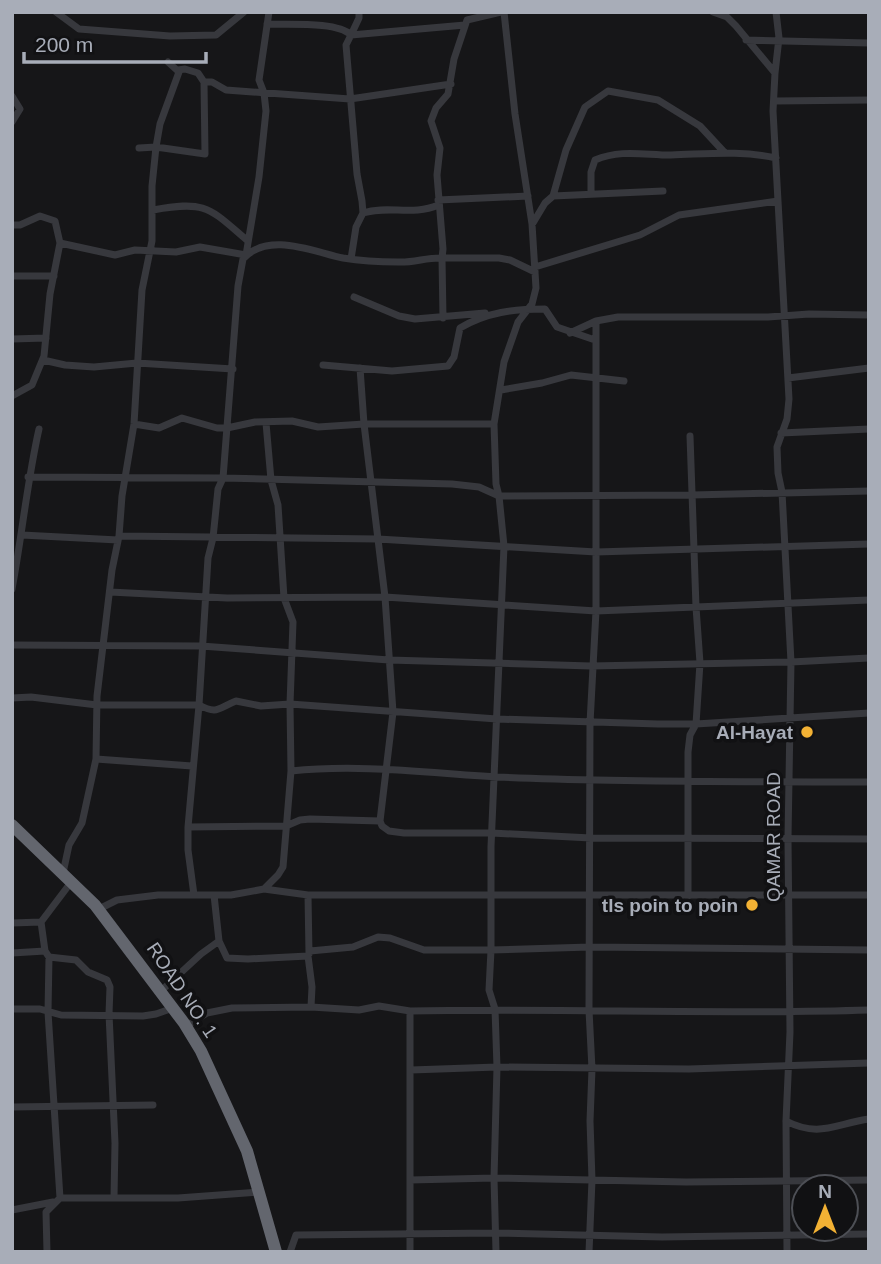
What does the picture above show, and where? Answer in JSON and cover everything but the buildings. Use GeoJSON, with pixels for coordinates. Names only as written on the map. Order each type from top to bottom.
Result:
{"type":"FeatureCollection","features":[{"type":"Feature","properties":{"kind":"highway","name":"ROAD NO. 1"},"geometry":{"type":"LineString","coordinates":[[13,826],[99,909],[186,1026],[201,1051],[247,1151],[276,1252]]}},
{"type":"Feature","properties":{"kind":"street"},"geometry":{"type":"LineString","coordinates":[[56,12],[79,29],[170,36],[216,34],[244,12]]}},
{"type":"Feature","properties":{"kind":"street"},"geometry":{"type":"LineString","coordinates":[[194,895],[188,827],[208,558],[218,489],[223,478],[238,286],[259,177],[266,111],[259,80],[269,12]]}},
{"type":"Feature","properties":{"kind":"street"},"geometry":{"type":"LineString","coordinates":[[351,259],[356,227],[363,213],[346,45],[359,18],[359,12]]}},
{"type":"Feature","properties":{"kind":"street"},"geometry":{"type":"LineString","coordinates":[[443,318],[443,249],[436,175],[439,148],[431,121],[432,115],[452,84],[454,59],[465,25],[472,18],[502,12],[514,114],[533,224],[535,270],[534,297],[519,322],[504,362],[494,424],[496,484],[504,546],[492,833],[489,989],[495,1009],[497,1068],[494,1178],[496,1252]]}},
{"type":"Feature","properties":{"kind":"street"},"geometry":{"type":"LineString","coordinates":[[713,12],[727,17],[775,73]]}},
{"type":"Feature","properties":{"kind":"street"},"geometry":{"type":"LineString","coordinates":[[776,12],[778,42],[773,111],[788,379],[869,368]]}},
{"type":"Feature","properties":{"kind":"street"},"geometry":{"type":"LineString","coordinates":[[267,24],[325,26],[345,29],[351,35]]}},
{"type":"Feature","properties":{"kind":"street"},"geometry":{"type":"LineString","coordinates":[[351,35],[465,25]]}},
{"type":"Feature","properties":{"kind":"street"},"geometry":{"type":"LineString","coordinates":[[747,40],[869,43]]}},
{"type":"Feature","properties":{"kind":"street"},"geometry":{"type":"LineString","coordinates":[[168,62],[178,71]]}},
{"type":"Feature","properties":{"kind":"street"},"geometry":{"type":"LineString","coordinates":[[139,148],[156,147],[205,154],[204,82],[198,73],[184,69],[178,71]]}},
{"type":"Feature","properties":{"kind":"street"},"geometry":{"type":"LineString","coordinates":[[47,1252],[46,1212],[59,1199],[47,954],[41,922],[68,877],[69,845],[82,823],[96,759],[97,705],[103,647],[134,424],[142,290],[151,251],[152,186],[156,147],[160,124],[178,71]]}},
{"type":"Feature","properties":{"kind":"street"},"geometry":{"type":"LineString","coordinates":[[204,82],[212,82],[226,90],[350,100],[452,84]]}},
{"type":"Feature","properties":{"kind":"street"},"geometry":{"type":"LineString","coordinates":[[533,224],[545,203],[553,196],[566,150],[585,107],[608,90],[658,100],[700,126],[726,153]]}},
{"type":"Feature","properties":{"kind":"street"},"geometry":{"type":"LineString","coordinates":[[12,96],[20,109],[12,122]]}},
{"type":"Feature","properties":{"kind":"street"},"geometry":{"type":"LineString","coordinates":[[775,100],[869,100]]}},
{"type":"Feature","properties":{"kind":"street"},"geometry":{"type":"LineString","coordinates":[[591,193],[591,172],[595,160],[610,154],[750,152],[776,158]]}},
{"type":"Feature","properties":{"kind":"street"},"geometry":{"type":"LineString","coordinates":[[553,196],[663,191]]}},
{"type":"Feature","properties":{"kind":"street"},"geometry":{"type":"LineString","coordinates":[[363,213],[387,208],[421,211],[438,202],[528,196]]}},
{"type":"Feature","properties":{"kind":"street"},"geometry":{"type":"LineString","coordinates":[[60,243],[114,254],[135,250],[176,252],[200,247],[246,255],[266,247],[304,246],[351,259],[399,262],[442,258],[499,258],[535,270],[640,236],[679,215],[778,201]]}},
{"type":"Feature","properties":{"kind":"street"},"geometry":{"type":"LineString","coordinates":[[153,210],[182,205],[208,209],[220,215],[248,241]]}},
{"type":"Feature","properties":{"kind":"street"},"geometry":{"type":"LineString","coordinates":[[12,225],[20,225],[40,216],[55,222],[60,243],[43,360],[32,385],[12,396]]}},
{"type":"Feature","properties":{"kind":"street"},"geometry":{"type":"LineString","coordinates":[[12,276],[54,276]]}},
{"type":"Feature","properties":{"kind":"street"},"geometry":{"type":"LineString","coordinates":[[354,297],[399,316],[415,319],[545,309],[557,327],[596,340]]}},
{"type":"Feature","properties":{"kind":"street"},"geometry":{"type":"LineString","coordinates":[[323,365],[392,371],[448,366],[454,357],[460,328],[492,313]]}},
{"type":"Feature","properties":{"kind":"street"},"geometry":{"type":"LineString","coordinates":[[570,333],[596,321],[618,317],[869,315]]}},
{"type":"Feature","properties":{"kind":"street"},"geometry":{"type":"LineString","coordinates":[[589,1252],[592,1180],[589,1010],[592,838],[590,723],[596,611],[596,321]]}},
{"type":"Feature","properties":{"kind":"street"},"geometry":{"type":"LineString","coordinates":[[12,339],[46,338]]}},
{"type":"Feature","properties":{"kind":"street"},"geometry":{"type":"LineString","coordinates":[[43,360],[94,367],[137,363],[233,369]]}},
{"type":"Feature","properties":{"kind":"street"},"geometry":{"type":"LineString","coordinates":[[360,368],[364,424],[385,597],[393,712],[380,821],[382,826],[388,831],[592,838],[869,839]]}},
{"type":"Feature","properties":{"kind":"street"},"geometry":{"type":"LineString","coordinates":[[501,390],[571,375],[624,381]]}},
{"type":"Feature","properties":{"kind":"street","name":"QAMAR ROAD"},"geometry":{"type":"LineString","coordinates":[[787,1252],[791,662],[782,492],[777,455],[789,399],[788,379]]}},
{"type":"Feature","properties":{"kind":"street"},"geometry":{"type":"LineString","coordinates":[[134,424],[159,428],[186,418],[209,426],[227,428],[292,421],[318,427],[364,424],[494,424]]}},
{"type":"Feature","properties":{"kind":"street"},"geometry":{"type":"LineString","coordinates":[[264,889],[283,867],[291,771],[293,622],[284,598],[278,505],[271,480],[266,423]]}},
{"type":"Feature","properties":{"kind":"street"},"geometry":{"type":"LineString","coordinates":[[12,589],[39,429]]}},
{"type":"Feature","properties":{"kind":"street"},"geometry":{"type":"LineString","coordinates":[[781,433],[869,429]]}},
{"type":"Feature","properties":{"kind":"street"},"geometry":{"type":"LineString","coordinates":[[688,896],[688,745],[696,724],[700,663],[695,607],[690,436]]}},
{"type":"Feature","properties":{"kind":"street"},"geometry":{"type":"LineString","coordinates":[[29,477],[223,478],[471,485],[499,496],[869,491]]}},
{"type":"Feature","properties":{"kind":"street"},"geometry":{"type":"LineString","coordinates":[[22,535],[119,538],[378,538],[596,552],[869,544]]}},
{"type":"Feature","properties":{"kind":"street"},"geometry":{"type":"LineString","coordinates":[[110,592],[284,598],[385,597],[596,611],[869,600]]}},
{"type":"Feature","properties":{"kind":"street"},"geometry":{"type":"LineString","coordinates":[[12,645],[201,646],[389,660],[592,666],[869,658]]}},
{"type":"Feature","properties":{"kind":"street"},"geometry":{"type":"LineString","coordinates":[[12,698],[97,705],[199,705],[210,711],[218,711],[236,701],[261,706],[290,704],[590,723],[696,724],[869,713]]}},
{"type":"Feature","properties":{"kind":"street"},"geometry":{"type":"LineString","coordinates":[[96,759],[192,765]]}},
{"type":"Feature","properties":{"kind":"street"},"geometry":{"type":"LineString","coordinates":[[291,771],[386,768],[495,777],[690,783],[869,782]]}},
{"type":"Feature","properties":{"kind":"street"},"geometry":{"type":"LineString","coordinates":[[188,827],[286,826],[310,819],[380,821]]}},
{"type":"Feature","properties":{"kind":"street"},"geometry":{"type":"LineString","coordinates":[[99,909],[126,898],[171,894],[231,895],[264,889],[307,895],[869,895]]}},
{"type":"Feature","properties":{"kind":"street"},"geometry":{"type":"LineString","coordinates":[[214,895],[219,941],[223,954],[234,960],[354,947],[378,937],[424,950],[590,947],[869,950]]}},
{"type":"Feature","properties":{"kind":"street"},"geometry":{"type":"LineString","coordinates":[[307,895],[311,1007]]}},
{"type":"Feature","properties":{"kind":"street"},"geometry":{"type":"LineString","coordinates":[[12,923],[41,922]]}},
{"type":"Feature","properties":{"kind":"street"},"geometry":{"type":"LineString","coordinates":[[161,991],[219,941]]}},
{"type":"Feature","properties":{"kind":"street"},"geometry":{"type":"LineString","coordinates":[[12,953],[47,954],[76,960],[88,972],[107,980],[110,987],[114,1198]]}},
{"type":"Feature","properties":{"kind":"street"},"geometry":{"type":"LineString","coordinates":[[186,1026],[207,1013],[232,1008],[311,1007],[359,1010],[379,1006],[410,1011],[495,1009],[790,1013],[869,1010]]}},
{"type":"Feature","properties":{"kind":"street"},"geometry":{"type":"LineString","coordinates":[[12,1009],[40,1009],[77,1015],[143,1016],[173,1008]]}},
{"type":"Feature","properties":{"kind":"street"},"geometry":{"type":"LineString","coordinates":[[410,1011],[410,1252]]}},
{"type":"Feature","properties":{"kind":"street"},"geometry":{"type":"LineString","coordinates":[[411,1070],[788,1067],[869,1063]]}},
{"type":"Feature","properties":{"kind":"street"},"geometry":{"type":"LineString","coordinates":[[12,1107],[153,1105]]}},
{"type":"Feature","properties":{"kind":"street"},"geometry":{"type":"LineString","coordinates":[[786,1121],[800,1128],[816,1131],[869,1119]]}},
{"type":"Feature","properties":{"kind":"street"},"geometry":{"type":"LineString","coordinates":[[410,1180],[869,1180]]}},
{"type":"Feature","properties":{"kind":"street"},"geometry":{"type":"LineString","coordinates":[[12,1210],[59,1199],[178,1198],[260,1192]]}},
{"type":"Feature","properties":{"kind":"street"},"geometry":{"type":"LineString","coordinates":[[290,1252],[296,1235],[495,1233],[787,1237],[869,1234]]}},
{"type":"Feature","properties":{"kind":"place","name":"Al-Hayat"},"geometry":{"type":"Point","coordinates":[807,732]}},
{"type":"Feature","properties":{"kind":"place","name":"tls poin to poin"},"geometry":{"type":"Point","coordinates":[752,905]}}]}
